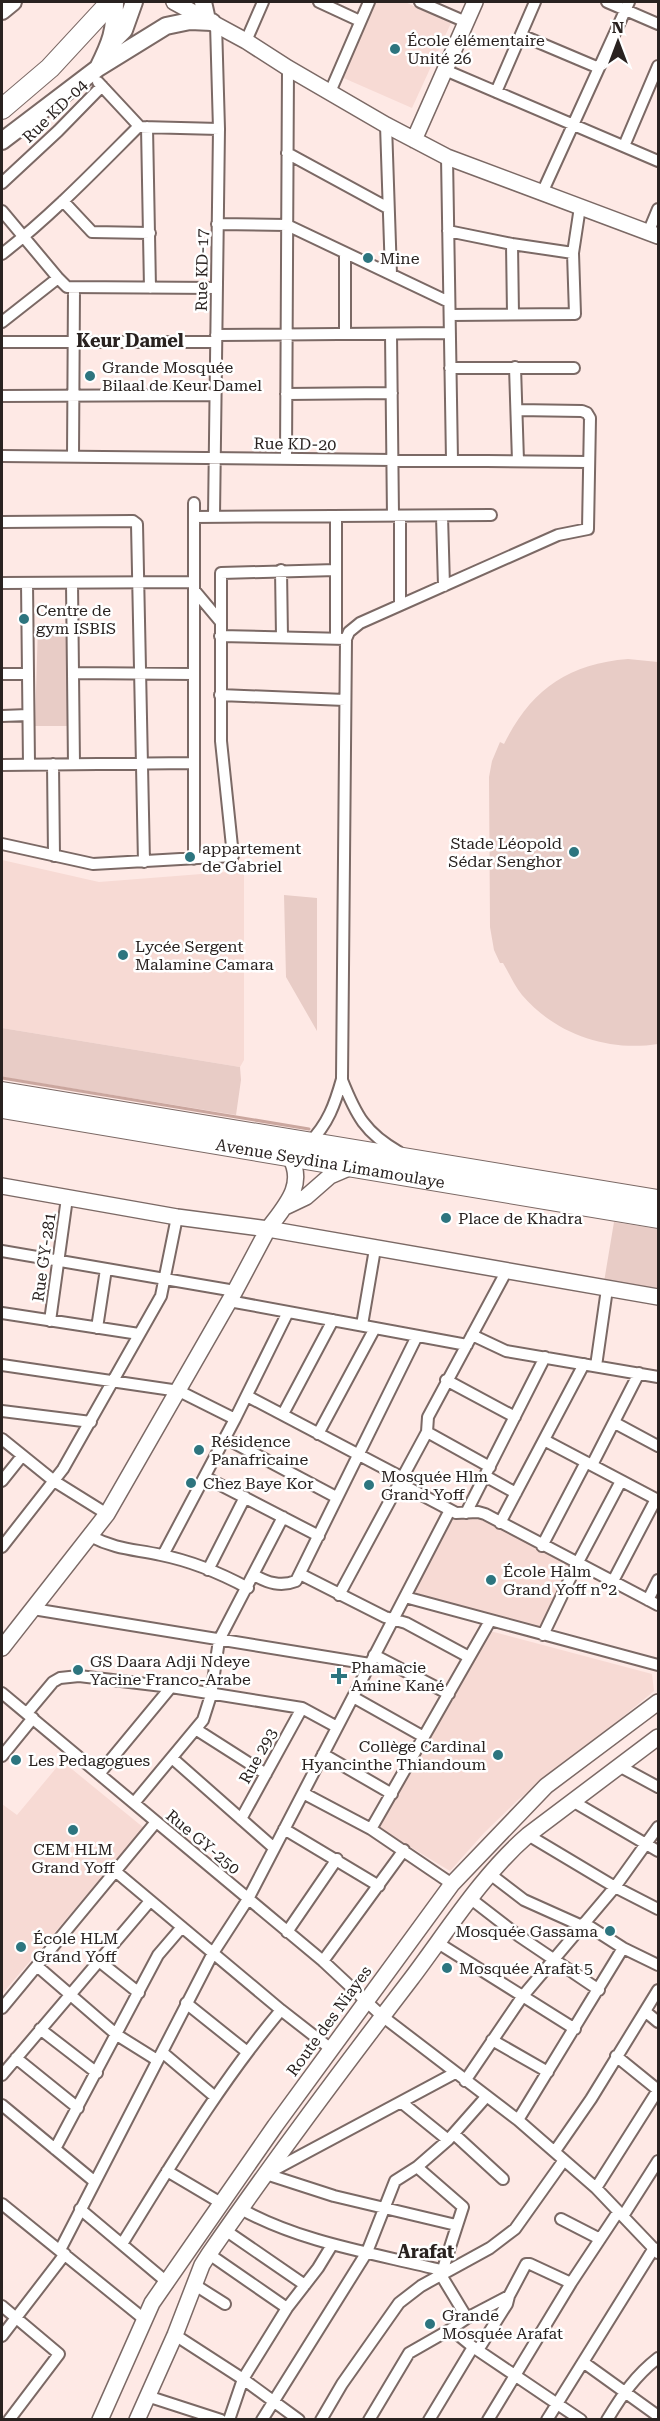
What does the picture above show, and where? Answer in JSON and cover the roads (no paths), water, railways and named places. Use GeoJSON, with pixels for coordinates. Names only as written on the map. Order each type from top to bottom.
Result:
{"type":"FeatureCollection","features":[{"type":"Feature","properties":{"kind":"highway"},"geometry":{"type":"LineString","coordinates":[[2,109],[45,63],[95,2]]}},
{"type":"Feature","properties":{"kind":"highway"},"geometry":{"type":"LineString","coordinates":[[2,91],[45,63],[113,2]]}},
{"type":"Feature","properties":{"kind":"highway","name":"Avenue Seydina Limamoulaye"},"geometry":{"type":"LineString","coordinates":[[2,1092],[658,1200]]}},
{"type":"Feature","properties":{"kind":"highway","name":"Avenue Seydina Limamoulaye"},"geometry":{"type":"LineString","coordinates":[[2,1108],[658,1218]]}},
{"type":"Feature","properties":{"kind":"main road"},"geometry":{"type":"LineString","coordinates":[[97,76],[109,45],[115,17],[113,2]]}},
{"type":"Feature","properties":{"kind":"main road"},"geometry":{"type":"LineString","coordinates":[[109,45],[124,30],[134,2]]}},
{"type":"Feature","properties":{"kind":"main road"},"geometry":{"type":"LineString","coordinates":[[2,141],[166,26],[208,17]]}},
{"type":"Feature","properties":{"kind":"street"},"geometry":{"type":"LineString","coordinates":[[174,2],[208,17]]}},
{"type":"Feature","properties":{"kind":"street"},"geometry":{"type":"LineString","coordinates":[[189,2],[208,17],[288,68],[386,125],[447,157],[653,234],[658,209]]}},
{"type":"Feature","properties":{"kind":"street"},"geometry":{"type":"LineString","coordinates":[[246,41],[263,2]]}},
{"type":"Feature","properties":{"kind":"street"},"geometry":{"type":"LineString","coordinates":[[319,2],[360,21]]}},
{"type":"Feature","properties":{"kind":"street"},"geometry":{"type":"LineString","coordinates":[[330,92],[369,2]]}},
{"type":"Feature","properties":{"kind":"street"},"geometry":{"type":"LineString","coordinates":[[420,2],[466,22]]}},
{"type":"Feature","properties":{"kind":"street"},"geometry":{"type":"LineString","coordinates":[[414,140],[475,2]]}},
{"type":"Feature","properties":{"kind":"street"},"geometry":{"type":"LineString","coordinates":[[496,92],[535,2]]}},
{"type":"Feature","properties":{"kind":"street"},"geometry":{"type":"LineString","coordinates":[[608,2],[627,6],[658,24]]}},
{"type":"Feature","properties":{"kind":"street"},"geometry":{"type":"LineString","coordinates":[[542,193],[627,6]]}},
{"type":"Feature","properties":{"kind":"street","name":"Rue KD-17"},"geometry":{"type":"LineString","coordinates":[[208,17],[219,129],[214,516]]}},
{"type":"Feature","properties":{"kind":"street"},"geometry":{"type":"LineString","coordinates":[[521,36],[599,68]]}},
{"type":"Feature","properties":{"kind":"street"},"geometry":{"type":"LineString","coordinates":[[624,146],[658,66]]}},
{"type":"Feature","properties":{"kind":"street"},"geometry":{"type":"LineString","coordinates":[[286,459],[288,68]]}},
{"type":"Feature","properties":{"kind":"street"},"geometry":{"type":"LineString","coordinates":[[445,70],[658,161]]}},
{"type":"Feature","properties":{"kind":"street"},"geometry":{"type":"LineString","coordinates":[[97,76],[143,127],[150,233],[150,288]]}},
{"type":"Feature","properties":{"kind":"street","name":"Rue KD-04"},"geometry":{"type":"LineString","coordinates":[[2,183],[58,131],[97,76]]}},
{"type":"Feature","properties":{"kind":"street"},"geometry":{"type":"LineString","coordinates":[[386,125],[391,274]]}},
{"type":"Feature","properties":{"kind":"street"},"geometry":{"type":"LineString","coordinates":[[2,254],[24,237],[143,127],[219,129]]}},
{"type":"Feature","properties":{"kind":"street"},"geometry":{"type":"LineString","coordinates":[[287,153],[388,208]]}},
{"type":"Feature","properties":{"kind":"street"},"geometry":{"type":"LineString","coordinates":[[447,157],[452,460]]}},
{"type":"Feature","properties":{"kind":"street"},"geometry":{"type":"LineString","coordinates":[[63,201],[92,232],[150,233]]}},
{"type":"Feature","properties":{"kind":"street"},"geometry":{"type":"LineString","coordinates":[[450,315],[575,314],[573,253],[580,207]]}},
{"type":"Feature","properties":{"kind":"street"},"geometry":{"type":"LineString","coordinates":[[2,211],[67,287],[217,288]]}},
{"type":"Feature","properties":{"kind":"street"},"geometry":{"type":"LineString","coordinates":[[217,224],[287,225],[449,302]]}},
{"type":"Feature","properties":{"kind":"street"},"geometry":{"type":"LineString","coordinates":[[448,231],[573,253]]}},
{"type":"Feature","properties":{"kind":"street"},"geometry":{"type":"LineString","coordinates":[[512,244],[513,314]]}},
{"type":"Feature","properties":{"kind":"street"},"geometry":{"type":"LineString","coordinates":[[345,253],[345,334]]}},
{"type":"Feature","properties":{"kind":"street"},"geometry":{"type":"LineString","coordinates":[[2,322],[58,279]]}},
{"type":"Feature","properties":{"kind":"street"},"geometry":{"type":"LineString","coordinates":[[74,288],[74,457]]}},
{"type":"Feature","properties":{"kind":"street"},"geometry":{"type":"LineString","coordinates":[[2,342],[450,333]]}},
{"type":"Feature","properties":{"kind":"street"},"geometry":{"type":"LineString","coordinates":[[391,334],[392,460],[400,605]]}},
{"type":"Feature","properties":{"kind":"street"},"geometry":{"type":"LineString","coordinates":[[515,367],[518,461]]}},
{"type":"Feature","properties":{"kind":"street"},"geometry":{"type":"LineString","coordinates":[[450,368],[574,368]]}},
{"type":"Feature","properties":{"kind":"street"},"geometry":{"type":"LineString","coordinates":[[286,394],[392,393]]}},
{"type":"Feature","properties":{"kind":"street"},"geometry":{"type":"LineString","coordinates":[[2,396],[215,395]]}},
{"type":"Feature","properties":{"kind":"street"},"geometry":{"type":"LineString","coordinates":[[220,636],[341,638],[360,623],[558,535],[588,529],[590,418],[582,411],[517,410]]}},
{"type":"Feature","properties":{"kind":"street","name":"Rue KD-20"},"geometry":{"type":"LineString","coordinates":[[2,456],[589,462]]}},
{"type":"Feature","properties":{"kind":"street"},"geometry":{"type":"LineString","coordinates":[[194,502],[195,859]]}},
{"type":"Feature","properties":{"kind":"street"},"geometry":{"type":"LineString","coordinates":[[194,517],[491,515]]}},
{"type":"Feature","properties":{"kind":"street"},"geometry":{"type":"LineString","coordinates":[[309,1143],[326,1124],[342,1079],[345,700],[336,570],[336,516]]}},
{"type":"Feature","properties":{"kind":"street"},"geometry":{"type":"LineString","coordinates":[[442,516],[444,586]]}},
{"type":"Feature","properties":{"kind":"street"},"geometry":{"type":"LineString","coordinates":[[2,522],[133,521],[137,524],[144,862]]}},
{"type":"Feature","properties":{"kind":"street"},"geometry":{"type":"LineString","coordinates":[[281,570],[282,637]]}},
{"type":"Feature","properties":{"kind":"street"},"geometry":{"type":"LineString","coordinates":[[2,844],[93,864],[233,856],[220,741],[220,575],[224,571],[336,570]]}},
{"type":"Feature","properties":{"kind":"street"},"geometry":{"type":"LineString","coordinates":[[2,583],[140,582],[194,586],[220,621]]}},
{"type":"Feature","properties":{"kind":"street"},"geometry":{"type":"LineString","coordinates":[[27,583],[29,765]]}},
{"type":"Feature","properties":{"kind":"street"},"geometry":{"type":"LineString","coordinates":[[72,583],[74,764]]}},
{"type":"Feature","properties":{"kind":"street"},"geometry":{"type":"LineString","coordinates":[[73,673],[194,674]]}},
{"type":"Feature","properties":{"kind":"street"},"geometry":{"type":"LineString","coordinates":[[2,674],[27,674]]}},
{"type":"Feature","properties":{"kind":"street"},"geometry":{"type":"LineString","coordinates":[[220,695],[345,700]]}},
{"type":"Feature","properties":{"kind":"street"},"geometry":{"type":"LineString","coordinates":[[2,716],[28,715]]}},
{"type":"Feature","properties":{"kind":"street"},"geometry":{"type":"LineString","coordinates":[[2,765],[194,763]]}},
{"type":"Feature","properties":{"kind":"street"},"geometry":{"type":"LineString","coordinates":[[53,764],[54,856]]}},
{"type":"Feature","properties":{"kind":"street"},"geometry":{"type":"LineString","coordinates":[[342,1079],[353,1108],[372,1134],[417,1160]]}},
{"type":"Feature","properties":{"kind":"street"},"geometry":{"type":"LineString","coordinates":[[2,1648],[107,1514],[268,1229],[285,1207],[297,1180],[297,1172],[290,1157]]}},
{"type":"Feature","properties":{"kind":"street"},"geometry":{"type":"LineString","coordinates":[[285,1207],[306,1197],[330,1176],[351,1167]]}},
{"type":"Feature","properties":{"kind":"street"},"geometry":{"type":"LineString","coordinates":[[2,1186],[268,1229],[658,1297]]}},
{"type":"Feature","properties":{"kind":"street","name":"Rue GY-281"},"geometry":{"type":"LineString","coordinates":[[50,1321],[68,1198]]}},
{"type":"Feature","properties":{"kind":"street"},"geometry":{"type":"LineString","coordinates":[[2,1547],[54,1481],[91,1422],[160,1296],[177,1216]]}},
{"type":"Feature","properties":{"kind":"street"},"geometry":{"type":"LineString","coordinates":[[362,1325],[375,1249]]}},
{"type":"Feature","properties":{"kind":"street"},"geometry":{"type":"LineString","coordinates":[[2,1251],[165,1279],[288,1312],[417,1336],[469,1340],[506,1351],[658,1377]]}},
{"type":"Feature","properties":{"kind":"street"},"geometry":{"type":"LineString","coordinates":[[97,1328],[106,1269]]}},
{"type":"Feature","properties":{"kind":"street"},"geometry":{"type":"LineString","coordinates":[[339,1595],[427,1432],[428,1417],[506,1272]]}},
{"type":"Feature","properties":{"kind":"street"},"geometry":{"type":"LineString","coordinates":[[596,1366],[607,1289]]}},
{"type":"Feature","properties":{"kind":"street"},"geometry":{"type":"LineString","coordinates":[[163,1555],[247,1396],[288,1312]]}},
{"type":"Feature","properties":{"kind":"street"},"geometry":{"type":"LineString","coordinates":[[2,1313],[139,1334]]}},
{"type":"Feature","properties":{"kind":"street"},"geometry":{"type":"LineString","coordinates":[[283,1414],[333,1320]]}},
{"type":"Feature","properties":{"kind":"street"},"geometry":{"type":"LineString","coordinates":[[318,1434],[375,1328]]}},
{"type":"Feature","properties":{"kind":"street"},"geometry":{"type":"LineString","coordinates":[[254,1575],[265,1581],[283,1584],[296,1581],[417,1336]]}},
{"type":"Feature","properties":{"kind":"street"},"geometry":{"type":"LineString","coordinates":[[466,1513],[545,1358]]}},
{"type":"Feature","properties":{"kind":"street"},"geometry":{"type":"LineString","coordinates":[[500,1522],[584,1364]]}},
{"type":"Feature","properties":{"kind":"street"},"geometry":{"type":"LineString","coordinates":[[2,1365],[178,1391],[235,1419]]}},
{"type":"Feature","properties":{"kind":"street"},"geometry":{"type":"LineString","coordinates":[[542,1546],[615,1423],[639,1373]]}},
{"type":"Feature","properties":{"kind":"street"},"geometry":{"type":"LineString","coordinates":[[447,1380],[515,1417]]}},
{"type":"Feature","properties":{"kind":"street"},"geometry":{"type":"LineString","coordinates":[[247,1396],[357,1454],[450,1510],[456,1513],[478,1512],[500,1522],[658,1605]]}},
{"type":"Feature","properties":{"kind":"street"},"geometry":{"type":"LineString","coordinates":[[2,1411],[91,1422]]}},
{"type":"Feature","properties":{"kind":"street"},"geometry":{"type":"LineString","coordinates":[[615,1423],[658,1446]]}},
{"type":"Feature","properties":{"kind":"street"},"geometry":{"type":"LineString","coordinates":[[427,1432],[488,1471],[516,1493]]}},
{"type":"Feature","properties":{"kind":"street"},"geometry":{"type":"LineString","coordinates":[[225,1438],[336,1497]]}},
{"type":"Feature","properties":{"kind":"street"},"geometry":{"type":"LineString","coordinates":[[2,1439],[54,1481],[107,1514]]}},
{"type":"Feature","properties":{"kind":"street"},"geometry":{"type":"LineString","coordinates":[[544,1440],[657,1500],[613,1581]]}},
{"type":"Feature","properties":{"kind":"street"},"geometry":{"type":"LineString","coordinates":[[2,1480],[22,1456]]}},
{"type":"Feature","properties":{"kind":"street"},"geometry":{"type":"LineString","coordinates":[[205,1477],[319,1536]]}},
{"type":"Feature","properties":{"kind":"street"},"geometry":{"type":"LineString","coordinates":[[543,1635],[621,1481]]}},
{"type":"Feature","properties":{"kind":"street"},"geometry":{"type":"LineString","coordinates":[[208,1570],[245,1497]]}},
{"type":"Feature","properties":{"kind":"street"},"geometry":{"type":"LineString","coordinates":[[2,2336],[62,2252],[80,2209],[186,2003],[213,1953],[248,1899],[450,1510]]}},
{"type":"Feature","properties":{"kind":"street"},"geometry":{"type":"LineString","coordinates":[[134,1803],[203,1720],[211,1695],[219,1640],[283,1517]]}},
{"type":"Feature","properties":{"kind":"street"},"geometry":{"type":"LineString","coordinates":[[90,1536],[117,1548],[163,1555],[208,1570],[248,1588]]}},
{"type":"Feature","properties":{"kind":"street"},"geometry":{"type":"LineString","coordinates":[[300,1574],[339,1595],[406,1623],[470,1657]]}},
{"type":"Feature","properties":{"kind":"street"},"geometry":{"type":"LineString","coordinates":[[648,1600],[658,1580]]}},
{"type":"Feature","properties":{"kind":"street"},"geometry":{"type":"LineString","coordinates":[[405,1597],[658,1665]]}},
{"type":"Feature","properties":{"kind":"street"},"geometry":{"type":"LineString","coordinates":[[33,1609],[219,1640],[372,1659],[449,1694]]}},
{"type":"Feature","properties":{"kind":"street"},"geometry":{"type":"LineString","coordinates":[[371,1829],[490,1621]]}},
{"type":"Feature","properties":{"kind":"street"},"geometry":{"type":"LineString","coordinates":[[2,1756],[53,1682],[60,1678],[79,1676],[171,1687],[302,1708],[337,1727]]}},
{"type":"Feature","properties":{"kind":"street"},"geometry":{"type":"LineString","coordinates":[[99,1774],[171,1687]]}},
{"type":"Feature","properties":{"kind":"street","name":"Rue GY-250"},"geometry":{"type":"LineString","coordinates":[[2,1693],[323,1961],[382,2016],[555,2151],[596,2188],[656,2250]]}},
{"type":"Feature","properties":{"kind":"street"},"geometry":{"type":"LineString","coordinates":[[352,1697],[424,1737]]}},
{"type":"Feature","properties":{"kind":"street","name":"Route des Niayes"},"geometry":{"type":"LineString","coordinates":[[100,2420],[144,2319],[221,2203],[452,1884],[546,1786],[658,1702]]}},
{"type":"Feature","properties":{"kind":"street","name":"Rue 293"},"geometry":{"type":"LineString","coordinates":[[241,1819],[302,1708]]}},
{"type":"Feature","properties":{"kind":"street"},"geometry":{"type":"LineString","coordinates":[[197,1730],[266,1774]]}},
{"type":"Feature","properties":{"kind":"street"},"geometry":{"type":"LineString","coordinates":[[136,2420],[175,2336],[209,2254],[382,2016],[490,1874],[528,1834],[574,1802],[658,1737]]}},
{"type":"Feature","properties":{"kind":"street"},"geometry":{"type":"LineString","coordinates":[[323,1754],[392,1794]]}},
{"type":"Feature","properties":{"kind":"street"},"geometry":{"type":"LineString","coordinates":[[172,1758],[274,1848]]}},
{"type":"Feature","properties":{"kind":"street"},"geometry":{"type":"LineString","coordinates":[[619,1766],[658,1787]]}},
{"type":"Feature","properties":{"kind":"street"},"geometry":{"type":"LineString","coordinates":[[303,1793],[371,1829],[452,1884]]}},
{"type":"Feature","properties":{"kind":"street"},"geometry":{"type":"LineString","coordinates":[[574,1802],[658,1851]]}},
{"type":"Feature","properties":{"kind":"street"},"geometry":{"type":"LineString","coordinates":[[3,2003],[37,1966],[156,1822]]}},
{"type":"Feature","properties":{"kind":"street"},"geometry":{"type":"LineString","coordinates":[[465,2080],[522,1997],[615,1887],[658,1827]]}},
{"type":"Feature","properties":{"kind":"street"},"geometry":{"type":"LineString","coordinates":[[285,1829],[379,1886]]}},
{"type":"Feature","properties":{"kind":"street"},"geometry":{"type":"LineString","coordinates":[[528,1834],[615,1887],[658,1909]]}},
{"type":"Feature","properties":{"kind":"street"},"geometry":{"type":"LineString","coordinates":[[323,1961],[404,1850]]}},
{"type":"Feature","properties":{"kind":"street"},"geometry":{"type":"LineString","coordinates":[[287,1932],[337,1859]]}},
{"type":"Feature","properties":{"kind":"street"},"geometry":{"type":"LineString","coordinates":[[115,1870],[281,2010],[331,2049]]}},
{"type":"Feature","properties":{"kind":"street"},"geometry":{"type":"LineString","coordinates":[[490,1874],[524,1900],[583,1924],[623,1948],[658,1965]]}},
{"type":"Feature","properties":{"kind":"street"},"geometry":{"type":"LineString","coordinates":[[471,1899],[519,1936],[599,1990]]}},
{"type":"Feature","properties":{"kind":"street"},"geometry":{"type":"LineString","coordinates":[[2,2075],[150,1901]]}},
{"type":"Feature","properties":{"kind":"street"},"geometry":{"type":"LineString","coordinates":[[55,2149],[158,1955],[182,1927]]}},
{"type":"Feature","properties":{"kind":"street"},"geometry":{"type":"LineString","coordinates":[[438,1943],[575,2029]]}},
{"type":"Feature","properties":{"kind":"street"},"geometry":{"type":"LineString","coordinates":[[518,2120],[623,1948]]}},
{"type":"Feature","properties":{"kind":"street"},"geometry":{"type":"LineString","coordinates":[[99,1961],[139,1993]]}},
{"type":"Feature","properties":{"kind":"street"},"geometry":{"type":"LineString","coordinates":[[37,1966],[69,1996],[117,2035],[160,2056],[214,2096]]}},
{"type":"Feature","properties":{"kind":"street"},"geometry":{"type":"LineString","coordinates":[[555,2151],[658,1990]]}},
{"type":"Feature","properties":{"kind":"street"},"geometry":{"type":"LineString","coordinates":[[186,2003],[246,2051]]}},
{"type":"Feature","properties":{"kind":"street"},"geometry":{"type":"LineString","coordinates":[[122,2244],[214,2096],[246,2051],[281,2010]]}},
{"type":"Feature","properties":{"kind":"street"},"geometry":{"type":"LineString","coordinates":[[646,2012],[658,2022]]}},
{"type":"Feature","properties":{"kind":"street"},"geometry":{"type":"LineString","coordinates":[[40,2029],[97,2073]]}},
{"type":"Feature","properties":{"kind":"street"},"geometry":{"type":"LineString","coordinates":[[492,2040],[548,2072]]}},
{"type":"Feature","properties":{"kind":"street"},"geometry":{"type":"LineString","coordinates":[[596,2188],[658,2090],[616,2056]]}},
{"type":"Feature","properties":{"kind":"street"},"geometry":{"type":"LineString","coordinates":[[16,2058],[78,2108]]}},
{"type":"Feature","properties":{"kind":"street"},"geometry":{"type":"LineString","coordinates":[[266,2174],[455,2073]]}},
{"type":"Feature","properties":{"kind":"street"},"geometry":{"type":"LineString","coordinates":[[262,2420],[367,2252],[395,2181],[417,2167],[451,2137],[486,2097]]}},
{"type":"Feature","properties":{"kind":"street"},"geometry":{"type":"LineString","coordinates":[[401,2102],[451,2137],[503,2179]]}},
{"type":"Feature","properties":{"kind":"street"},"geometry":{"type":"LineString","coordinates":[[2,2105],[95,2182]]}},
{"type":"Feature","properties":{"kind":"street"},"geometry":{"type":"LineString","coordinates":[[321,2420],[342,2384],[399,2303],[441,2273],[490,2248],[515,2229],[564,2160]]}},
{"type":"Feature","properties":{"kind":"street"},"geometry":{"type":"LineString","coordinates":[[488,2420],[571,2283],[600,2239],[658,2161]]}},
{"type":"Feature","properties":{"kind":"street"},"geometry":{"type":"LineString","coordinates":[[417,2167],[462,2205],[463,2209],[441,2273]]}},
{"type":"Feature","properties":{"kind":"street"},"geometry":{"type":"LineString","coordinates":[[167,2171],[221,2203]]}},
{"type":"Feature","properties":{"kind":"street"},"geometry":{"type":"LineString","coordinates":[[266,2174],[334,2196],[456,2225]]}},
{"type":"Feature","properties":{"kind":"street"},"geometry":{"type":"LineString","coordinates":[[2,2204],[144,2319]]}},
{"type":"Feature","properties":{"kind":"street"},"geometry":{"type":"LineString","coordinates":[[80,2209],[168,2283]]}},
{"type":"Feature","properties":{"kind":"street"},"geometry":{"type":"LineString","coordinates":[[241,2209],[267,2223],[332,2245],[367,2252],[441,2273],[467,2318]]}},
{"type":"Feature","properties":{"kind":"street"},"geometry":{"type":"LineString","coordinates":[[561,2219],[600,2239]]}},
{"type":"Feature","properties":{"kind":"street"},"geometry":{"type":"LineString","coordinates":[[225,2230],[306,2284]]}},
{"type":"Feature","properties":{"kind":"street"},"geometry":{"type":"LineString","coordinates":[[229,2420],[243,2379],[287,2308],[332,2245]]}},
{"type":"Feature","properties":{"kind":"street"},"geometry":{"type":"LineString","coordinates":[[547,2420],[656,2250]]}},
{"type":"Feature","properties":{"kind":"street"},"geometry":{"type":"LineString","coordinates":[[209,2254],[287,2308]]}},
{"type":"Feature","properties":{"kind":"street"},"geometry":{"type":"LineString","coordinates":[[443,2420],[431,2416],[507,2304],[526,2264],[571,2283]]}},
{"type":"Feature","properties":{"kind":"street"},"geometry":{"type":"LineString","coordinates":[[195,2285],[225,2304]]}},
{"type":"Feature","properties":{"kind":"street"},"geometry":{"type":"LineString","coordinates":[[369,2420],[409,2353],[509,2296]]}},
{"type":"Feature","properties":{"kind":"street"},"geometry":{"type":"LineString","coordinates":[[2,2306],[59,2354],[9,2420]]}},
{"type":"Feature","properties":{"kind":"street"},"geometry":{"type":"LineString","coordinates":[[451,2329],[475,2348],[581,2420]]}},
{"type":"Feature","properties":{"kind":"street"},"geometry":{"type":"LineString","coordinates":[[175,2336],[243,2379],[299,2420]]}},
{"type":"Feature","properties":{"kind":"street"},"geometry":{"type":"LineString","coordinates":[[607,2420],[625,2390],[641,2371],[658,2358]]}},
{"type":"Feature","properties":{"kind":"street"},"geometry":{"type":"LineString","coordinates":[[583,2362],[625,2390],[658,2416]]}},
{"type":"Feature","properties":{"kind":"street"},"geometry":{"type":"LineString","coordinates":[[147,2396],[221,2420]]}},
{"type":"Feature","properties":{"kind":"waterway"},"geometry":{"type":"LineString","coordinates":[[2,1078],[309,1129]]}},
{"type":"Feature","properties":{"kind":"place","name":"École élémentaire Unité 26"},"geometry":{"type":"Point","coordinates":[395,49]}},
{"type":"Feature","properties":{"kind":"place","name":"Mine"},"geometry":{"type":"Point","coordinates":[368,258]}},
{"type":"Feature","properties":{"kind":"place","name":"Grande Mosquée Bilaal de Keur Damel"},"geometry":{"type":"Point","coordinates":[90,376]}},
{"type":"Feature","properties":{"kind":"place","name":"Centre de gym ISBIS"},"geometry":{"type":"Point","coordinates":[24,619]}},
{"type":"Feature","properties":{"kind":"place","name":"Stade Léopold Sédar Senghor"},"geometry":{"type":"Point","coordinates":[574,852]}},
{"type":"Feature","properties":{"kind":"place","name":"appartement de Gabriel"},"geometry":{"type":"Point","coordinates":[190,857]}},
{"type":"Feature","properties":{"kind":"place","name":"Lycée Sergent Malamine Camara"},"geometry":{"type":"Point","coordinates":[123,955]}},
{"type":"Feature","properties":{"kind":"place","name":"Place de Khadra"},"geometry":{"type":"Point","coordinates":[446,1218]}},
{"type":"Feature","properties":{"kind":"place","name":"Résidence Panafricaine"},"geometry":{"type":"Point","coordinates":[199,1450]}},
{"type":"Feature","properties":{"kind":"place","name":"Chez Baye Kor"},"geometry":{"type":"Point","coordinates":[191,1483]}},
{"type":"Feature","properties":{"kind":"place","name":"Mosquée Hlm Grand Yoff"},"geometry":{"type":"Point","coordinates":[369,1485]}},
{"type":"Feature","properties":{"kind":"place","name":"École Halm Grand Yoff n°2"},"geometry":{"type":"Point","coordinates":[491,1580]}},
{"type":"Feature","properties":{"kind":"place","name":"GS Daara Adji Ndeye Yacine Franco-Arabe"},"geometry":{"type":"Point","coordinates":[78,1670]}},
{"type":"Feature","properties":{"kind":"place","name":"Phamacie Amine Kané"},"geometry":{"type":"Point","coordinates":[339,1676]}},
{"type":"Feature","properties":{"kind":"place","name":"Collège Cardinal Hyancinthe Thiandoum"},"geometry":{"type":"Point","coordinates":[498,1755]}},
{"type":"Feature","properties":{"kind":"place","name":"Les Pedagogues"},"geometry":{"type":"Point","coordinates":[16,1760]}},
{"type":"Feature","properties":{"kind":"place","name":"CEM HLM Grand Yoff"},"geometry":{"type":"Point","coordinates":[73,1830]}},
{"type":"Feature","properties":{"kind":"place","name":"Mosquée Gassama"},"geometry":{"type":"Point","coordinates":[610,1931]}},
{"type":"Feature","properties":{"kind":"place","name":"École HLM Grand Yoff"},"geometry":{"type":"Point","coordinates":[21,1947]}},
{"type":"Feature","properties":{"kind":"place","name":"Mosquée Arafat 5"},"geometry":{"type":"Point","coordinates":[447,1968]}},
{"type":"Feature","properties":{"kind":"place","name":"Grande Mosquée Arafat"},"geometry":{"type":"Point","coordinates":[430,2324]}},
{"type":"Feature","properties":{"kind":"district","name":"Keur Damel"},"geometry":{"type":"Point","coordinates":[130,340]}},
{"type":"Feature","properties":{"kind":"district","name":"Arafat"},"geometry":{"type":"Point","coordinates":[426,2251]}}]}
